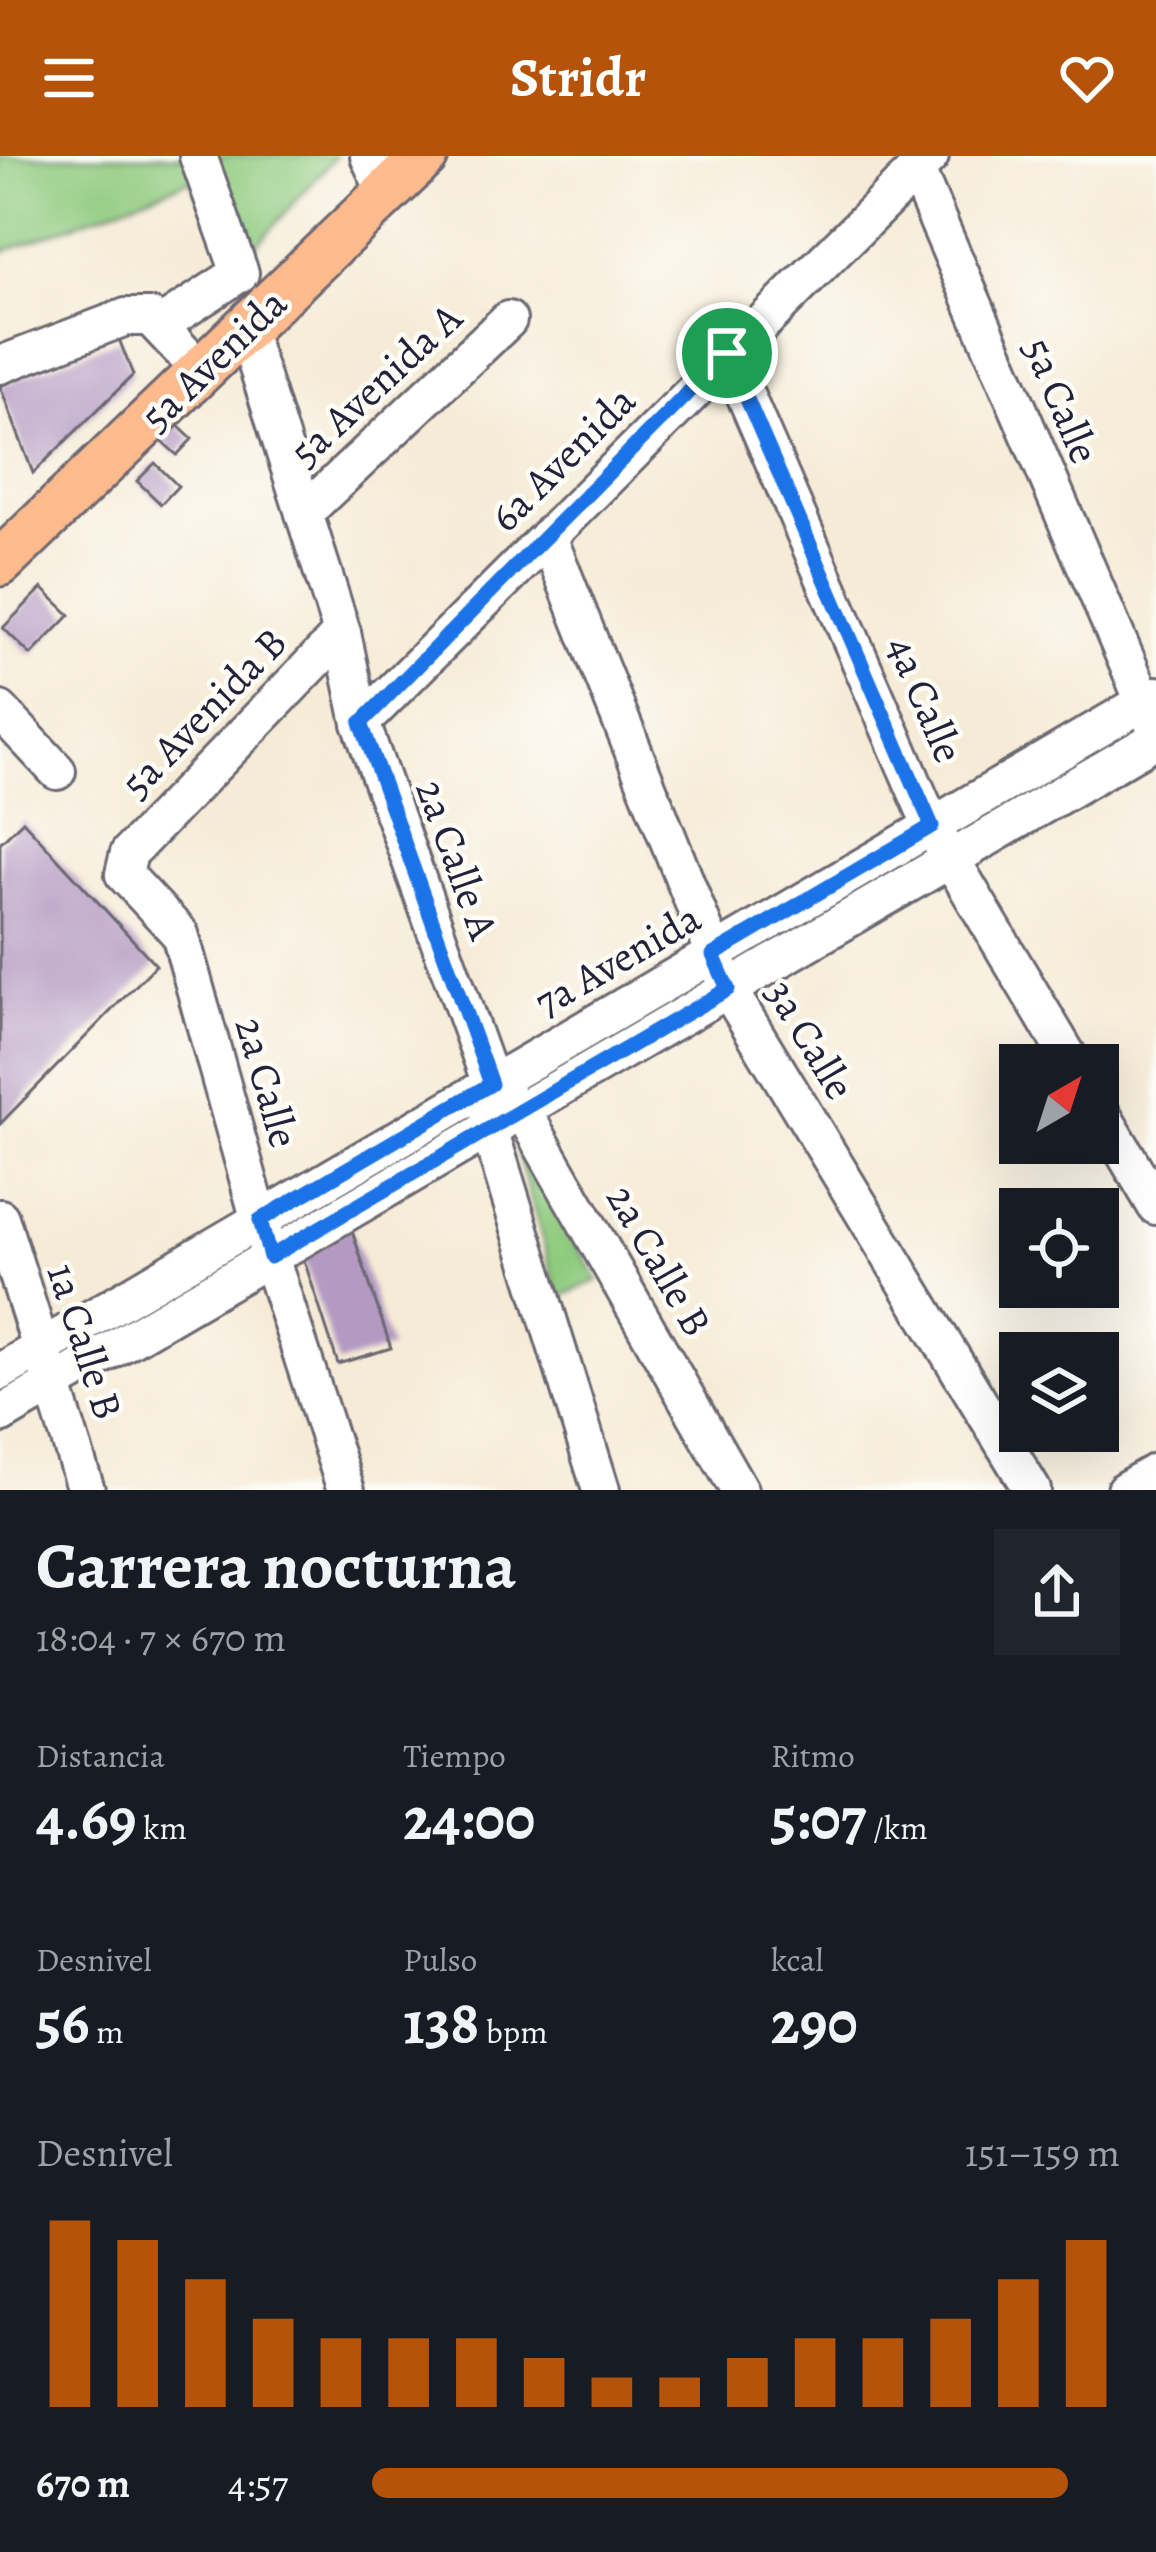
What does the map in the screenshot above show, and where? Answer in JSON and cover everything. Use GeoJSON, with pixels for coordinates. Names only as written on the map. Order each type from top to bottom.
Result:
{"type":"FeatureCollection","features":[{"type":"Feature","properties":{"kind":"main road","name":"5a Avenida"},"geometry":{"type":"LineString","coordinates":[[0,562],[245,327],[377,174],[425,156]]}},
{"type":"Feature","properties":{"kind":"street"},"geometry":{"type":"LineString","coordinates":[[162,324],[240,273],[198,156]]}},
{"type":"Feature","properties":{"kind":"street","name":"6a Avenida"},"geometry":{"type":"LineString","coordinates":[[361,723],[727,353],[923,163]]}},
{"type":"Feature","properties":{"kind":"street","name":"5a Calle"},"geometry":{"type":"LineString","coordinates":[[923,163],[1151,709]]}},
{"type":"Feature","properties":{"kind":"street"},"geometry":{"type":"LineString","coordinates":[[0,365],[127,317],[150,317],[162,324],[201,371]]}},
{"type":"Feature","properties":{"kind":"street","name":"5a Avenida A"},"geometry":{"type":"LineString","coordinates":[[304,513],[508,320]]}},
{"type":"Feature","properties":{"kind":"street","name":"2a Calle A"},"geometry":{"type":"LineString","coordinates":[[245,327],[342,633],[361,723],[491,1084],[489,1129],[601,1490]]}},
{"type":"Feature","properties":{"kind":"street","name":"4a Calle"},"geometry":{"type":"LineString","coordinates":[[727,353],[932,826],[1060,1044]]}},
{"type":"Feature","properties":{"kind":"street","name":"3a Calle"},"geometry":{"type":"LineString","coordinates":[[548,537],[728,989],[1032,1490]]}},
{"type":"Feature","properties":{"kind":"street","name":"5a Avenida B"},"geometry":{"type":"LineString","coordinates":[[130,854],[342,633]]}},
{"type":"Feature","properties":{"kind":"street","name":"7a Avenida"},"geometry":{"type":"LineString","coordinates":[[0,1372],[932,826],[1151,709]]}},
{"type":"Feature","properties":{"kind":"street"},"geometry":{"type":"LineString","coordinates":[[0,710],[57,771]]}},
{"type":"Feature","properties":{"kind":"street","name":"7a Avenida"},"geometry":{"type":"LineString","coordinates":[[0,1415],[1156,739]]}},
{"type":"Feature","properties":{"kind":"street","name":"2a Calle"},"geometry":{"type":"LineString","coordinates":[[130,854],[124,874],[180,934],[270,1257],[346,1490]]}},
{"type":"Feature","properties":{"kind":"street","name":"2a Calle B"},"geometry":{"type":"LineString","coordinates":[[491,1084],[522,1110],[739,1490]]}},
{"type":"Feature","properties":{"kind":"street"},"geometry":{"type":"LineString","coordinates":[[1119,1143],[1156,1206]]}},
{"type":"Feature","properties":{"kind":"street","name":"1a Calle B"},"geometry":{"type":"LineString","coordinates":[[0,1219],[86,1490]]}},
{"type":"Feature","properties":{"kind":"street"},"geometry":{"type":"LineString","coordinates":[[0,1336],[40,1345]]}},
{"type":"Feature","properties":{"kind":"street"},"geometry":{"type":"LineString","coordinates":[[1125,1490],[1156,1472]]}},
{"type":"Feature","properties":{"kind":"green space"},"geometry":{"type":"Polygon","coordinates":[[[0,156],[336,156],[235,269],[190,180],[0,253],[0,156]]]}},
{"type":"Feature","properties":{"kind":"green space"},"geometry":{"type":"Polygon","coordinates":[[[514,1141],[598,1280],[559,1298],[514,1141]]]}},
{"type":"Feature","properties":{"kind":"building"},"geometry":{"type":"Polygon","coordinates":[[[119,339],[133,375],[33,473],[0,386],[119,339]]]}},
{"type":"Feature","properties":{"kind":"building"},"geometry":{"type":"Polygon","coordinates":[[[173,421],[192,439],[177,455],[157,437],[173,421]]]}},
{"type":"Feature","properties":{"kind":"building"},"geometry":{"type":"Polygon","coordinates":[[[155,463],[178,486],[161,504],[137,481],[155,463]]]}},
{"type":"Feature","properties":{"kind":"building"},"geometry":{"type":"Polygon","coordinates":[[[42,588],[70,615],[31,655],[3,628],[42,588]]]}},
{"type":"Feature","properties":{"kind":"building"},"geometry":{"type":"Polygon","coordinates":[[[23,821],[156,965],[0,1124],[0,843],[23,821]]]}},
{"type":"Feature","properties":{"kind":"building"},"geometry":{"type":"Polygon","coordinates":[[[350,1225],[391,1348],[338,1364],[304,1260],[350,1225]]]}},
{"type":"Feature","properties":{"kind":"route"},"geometry":{"type":"LineString","coordinates":[[727,353],[932,826],[713,955],[728,989],[270,1257],[260,1220],[491,1084],[361,723],[727,353]]}}]}
